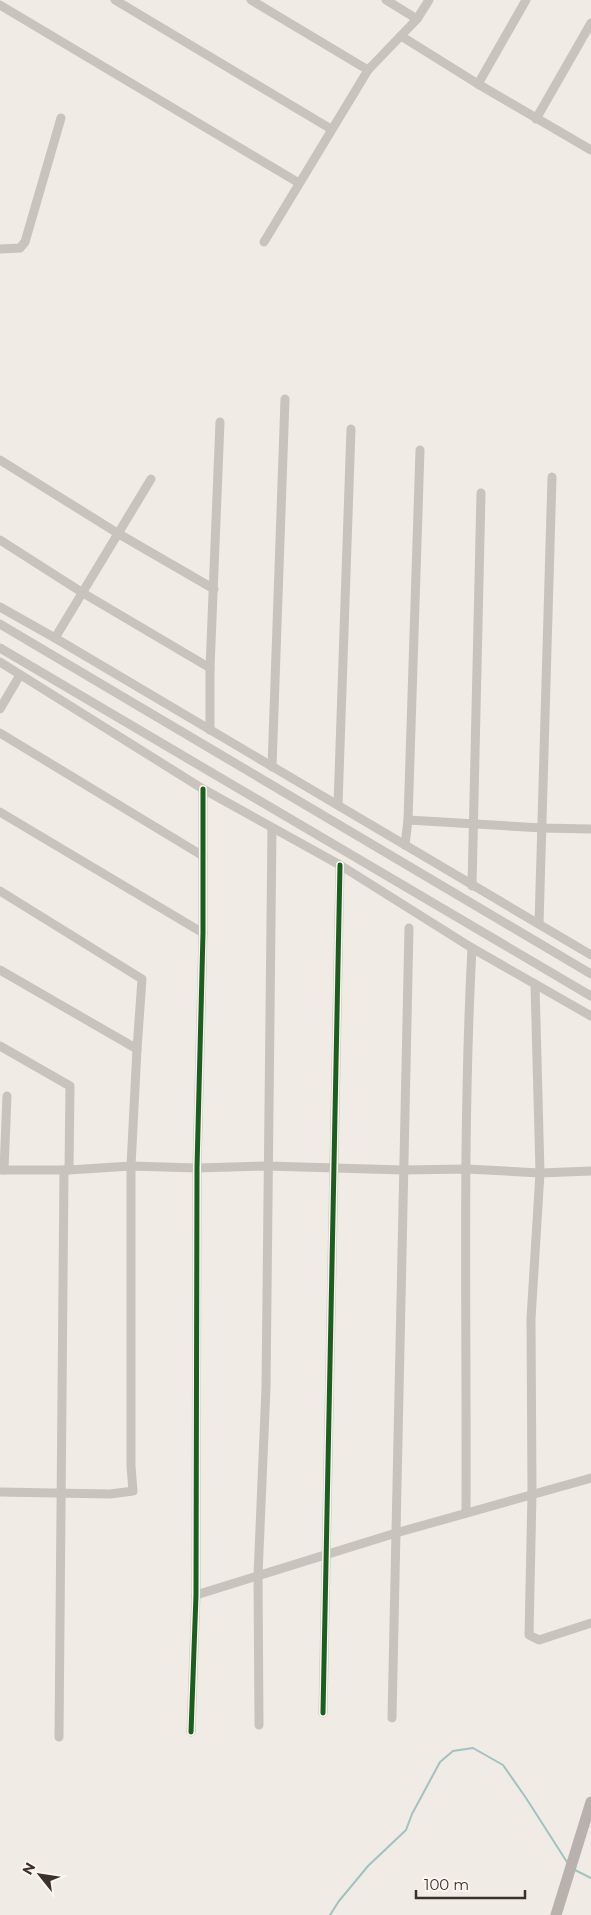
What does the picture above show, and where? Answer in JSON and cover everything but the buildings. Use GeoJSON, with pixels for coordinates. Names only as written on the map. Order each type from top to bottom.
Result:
{"type":"FeatureCollection","features":[{"type":"Feature","properties":{"kind":"main road"},"geometry":{"type":"LineString","coordinates":[[556,1915],[591,1802]]}},
{"type":"Feature","properties":{"kind":"street"},"geometry":{"type":"LineString","coordinates":[[115,0],[331,129]]}},
{"type":"Feature","properties":{"kind":"street"},"geometry":{"type":"LineString","coordinates":[[251,0],[368,70]]}},
{"type":"Feature","properties":{"kind":"street"},"geometry":{"type":"LineString","coordinates":[[386,0],[417,18]]}},
{"type":"Feature","properties":{"kind":"street"},"geometry":{"type":"LineString","coordinates":[[264,242],[368,70],[417,18],[429,0]]}},
{"type":"Feature","properties":{"kind":"street"},"geometry":{"type":"LineString","coordinates":[[478,84],[526,0]]}},
{"type":"Feature","properties":{"kind":"street"},"geometry":{"type":"LineString","coordinates":[[0,5],[299,183]]}},
{"type":"Feature","properties":{"kind":"street"},"geometry":{"type":"LineString","coordinates":[[536,119],[591,23]]}},
{"type":"Feature","properties":{"kind":"street"},"geometry":{"type":"LineString","coordinates":[[401,36],[536,119],[591,150]]}},
{"type":"Feature","properties":{"kind":"street"},"geometry":{"type":"LineString","coordinates":[[0,249],[20,248],[25,242],[61,118]]}},
{"type":"Feature","properties":{"kind":"street"},"geometry":{"type":"LineString","coordinates":[[272,767],[285,399]]}},
{"type":"Feature","properties":{"kind":"street"},"geometry":{"type":"LineString","coordinates":[[210,730],[210,668],[220,422]]}},
{"type":"Feature","properties":{"kind":"street"},"geometry":{"type":"LineString","coordinates":[[338,805],[351,429]]}},
{"type":"Feature","properties":{"kind":"street"},"geometry":{"type":"LineString","coordinates":[[405,845],[408,820],[420,450]]}},
{"type":"Feature","properties":{"kind":"street"},"geometry":{"type":"LineString","coordinates":[[0,460],[119,534],[214,589]]}},
{"type":"Feature","properties":{"kind":"street"},"geometry":{"type":"LineString","coordinates":[[539,924],[552,477]]}},
{"type":"Feature","properties":{"kind":"street"},"geometry":{"type":"LineString","coordinates":[[55,638],[151,479]]}},
{"type":"Feature","properties":{"kind":"street"},"geometry":{"type":"LineString","coordinates":[[472,886],[481,493]]}},
{"type":"Feature","properties":{"kind":"street"},"geometry":{"type":"LineString","coordinates":[[0,540],[210,668]]}},
{"type":"Feature","properties":{"kind":"street"},"geometry":{"type":"LineString","coordinates":[[0,607],[591,956]]}},
{"type":"Feature","properties":{"kind":"street"},"geometry":{"type":"LineString","coordinates":[[0,624],[591,974]]}},
{"type":"Feature","properties":{"kind":"street"},"geometry":{"type":"LineString","coordinates":[[0,648],[591,996]]}},
{"type":"Feature","properties":{"kind":"street"},"geometry":{"type":"LineString","coordinates":[[0,662],[203,789],[340,865],[472,948],[591,1016]]}},
{"type":"Feature","properties":{"kind":"street"},"geometry":{"type":"LineString","coordinates":[[0,709],[20,675]]}},
{"type":"Feature","properties":{"kind":"street"},"geometry":{"type":"LineString","coordinates":[[0,733],[203,856]]}},
{"type":"Feature","properties":{"kind":"street"},"geometry":{"type":"LineString","coordinates":[[191,1732],[196,1595],[197,1168],[203,933],[203,789]]}},
{"type":"Feature","properties":{"kind":"street"},"geometry":{"type":"LineString","coordinates":[[0,812],[203,933]]}},
{"type":"Feature","properties":{"kind":"street"},"geometry":{"type":"LineString","coordinates":[[408,820],[591,829]]}},
{"type":"Feature","properties":{"kind":"street"},"geometry":{"type":"LineString","coordinates":[[259,1725],[258,1575],[266,1388],[272,828]]}},
{"type":"Feature","properties":{"kind":"street"},"geometry":{"type":"LineString","coordinates":[[323,1713],[340,865]]}},
{"type":"Feature","properties":{"kind":"street"},"geometry":{"type":"LineString","coordinates":[[0,891],[142,979],[131,1166],[131,1466],[133,1491],[110,1494],[0,1492]]}},
{"type":"Feature","properties":{"kind":"street"},"geometry":{"type":"LineString","coordinates":[[392,1718],[409,928]]}},
{"type":"Feature","properties":{"kind":"street"},"geometry":{"type":"LineString","coordinates":[[466,1513],[467,1169],[472,948]]}},
{"type":"Feature","properties":{"kind":"street"},"geometry":{"type":"LineString","coordinates":[[0,970],[137,1049]]}},
{"type":"Feature","properties":{"kind":"street"},"geometry":{"type":"LineString","coordinates":[[535,984],[540,1173],[531,1319],[532,1494],[528,1635],[539,1640],[591,1623]]}},
{"type":"Feature","properties":{"kind":"street"},"geometry":{"type":"LineString","coordinates":[[0,1046],[70,1086],[66,1170],[59,1737]]}},
{"type":"Feature","properties":{"kind":"street"},"geometry":{"type":"LineString","coordinates":[[6,1096],[2,1129],[2,1170],[66,1170],[131,1166],[197,1168],[267,1166],[403,1170],[467,1169],[540,1173],[591,1171]]}},
{"type":"Feature","properties":{"kind":"street"},"geometry":{"type":"LineString","coordinates":[[196,1595],[396,1532],[591,1478]]}},
{"type":"Feature","properties":{"kind":"waterway"},"geometry":{"type":"LineString","coordinates":[[330,1915],[368,1866],[406,1830],[412,1814],[440,1762],[453,1751],[473,1748],[503,1765],[567,1862]]}},
{"type":"Feature","properties":{"kind":"waterway"},"geometry":{"type":"LineString","coordinates":[[575,1870],[591,1878]]}},
{"type":"Feature","properties":{"kind":"cycle path"},"geometry":{"type":"LineString","coordinates":[[191,1732],[196,1595],[197,1168],[203,933],[203,789]]}},
{"type":"Feature","properties":{"kind":"cycle path"},"geometry":{"type":"LineString","coordinates":[[323,1713],[340,865]]}}]}
